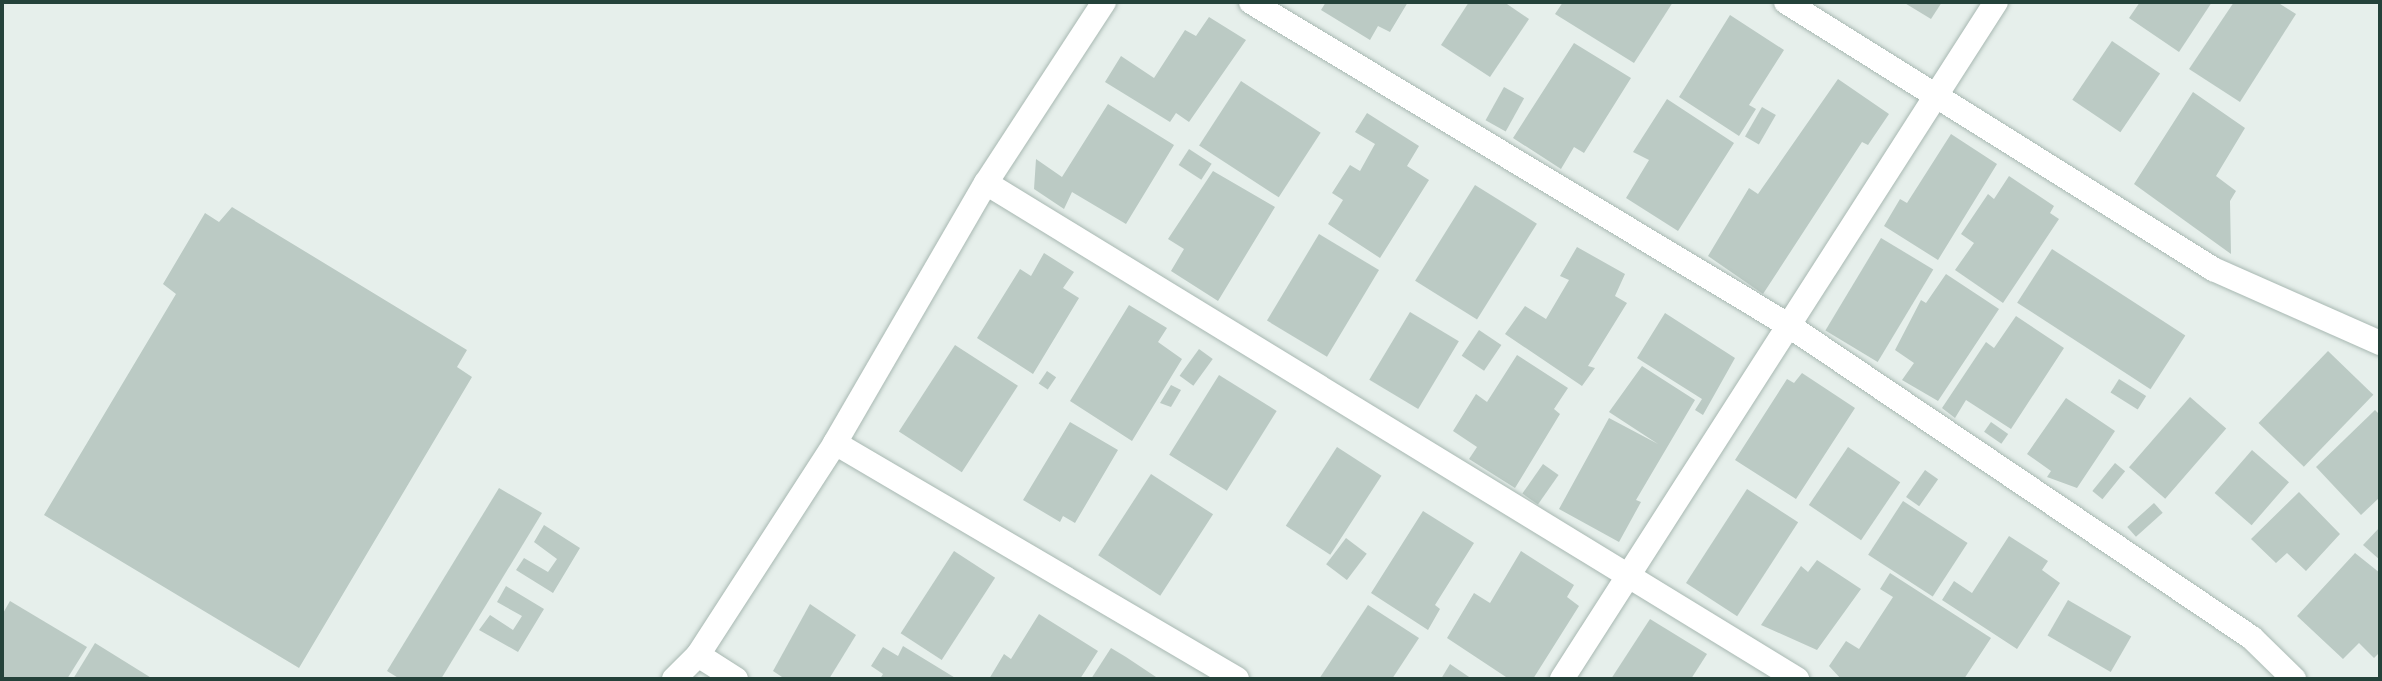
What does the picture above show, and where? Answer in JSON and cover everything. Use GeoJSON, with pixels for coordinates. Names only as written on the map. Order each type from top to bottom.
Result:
{"type":"FeatureCollection","features":[{"type":"Feature","properties":{"kind":"street"},"geometry":{"type":"LineString","coordinates":[[674,679],[698,655],[835,443],[986,183],[1104,2]]}},
{"type":"Feature","properties":{"kind":"street"},"geometry":{"type":"LineString","coordinates":[[1251,2],[1788,325],[2252,638],[2294,679]]}},
{"type":"Feature","properties":{"kind":"street"},"geometry":{"type":"LineString","coordinates":[[1786,2],[2213,269],[2380,343]]}},
{"type":"Feature","properties":{"kind":"street"},"geometry":{"type":"LineString","coordinates":[[1562,679],[1996,2]]}},
{"type":"Feature","properties":{"kind":"street"},"geometry":{"type":"LineString","coordinates":[[986,183],[1797,679]]}},
{"type":"Feature","properties":{"kind":"street"},"geometry":{"type":"LineString","coordinates":[[835,443],[1237,679]]}},
{"type":"Feature","properties":{"kind":"street"},"geometry":{"type":"LineString","coordinates":[[698,655],[736,679]]}},
{"type":"Feature","properties":{"kind":"building"},"geometry":{"type":"Polygon","coordinates":[[[1326,2],[1408,2],[1390,32],[1378,26],[1370,40],[1321,10],[1326,2]]]}},
{"type":"Feature","properties":{"kind":"building"},"geometry":{"type":"Polygon","coordinates":[[[1469,2],[1504,2],[1529,19],[1490,77],[1441,45],[1469,2]]]}},
{"type":"Feature","properties":{"kind":"building"},"geometry":{"type":"Polygon","coordinates":[[[1563,2],[1673,2],[1634,63],[1555,14],[1563,2]]]}},
{"type":"Feature","properties":{"kind":"building"},"geometry":{"type":"Polygon","coordinates":[[[1903,2],[1942,2],[1931,19],[1903,2]]]}},
{"type":"Feature","properties":{"kind":"building"},"geometry":{"type":"Polygon","coordinates":[[[2140,2],[2212,2],[2179,52],[2129,18],[2140,2]]]}},
{"type":"Feature","properties":{"kind":"building"},"geometry":{"type":"Polygon","coordinates":[[[2234,2],[2277,2],[2296,14],[2240,102],[2189,69],[2234,2]]]}},
{"type":"Feature","properties":{"kind":"building"},"geometry":{"type":"Polygon","coordinates":[[[1730,15],[1784,50],[1749,105],[1756,109],[1739,136],[1679,97],[1730,15]]]}},
{"type":"Feature","properties":{"kind":"building"},"geometry":{"type":"Polygon","coordinates":[[[1209,17],[1246,40],[1189,122],[1176,113],[1170,122],[1105,82],[1121,56],[1154,78],[1185,30],[1196,36],[1209,17]]]}},
{"type":"Feature","properties":{"kind":"building"},"geometry":{"type":"Polygon","coordinates":[[[2112,41],[2160,73],[2120,132],[2072,100],[2112,41]]]}},
{"type":"Feature","properties":{"kind":"building"},"geometry":{"type":"Polygon","coordinates":[[[1574,43],[1631,78],[1584,153],[1574,147],[1561,169],[1513,138],[1574,43]]]}},
{"type":"Feature","properties":{"kind":"building"},"geometry":{"type":"Polygon","coordinates":[[[1838,79],[1889,114],[1868,145],[1862,142],[1763,294],[1708,256],[1749,188],[1758,194],[1838,79]]]}},
{"type":"Feature","properties":{"kind":"building"},"geometry":{"type":"Polygon","coordinates":[[[1241,81],[1321,133],[1279,197],[1199,146],[1241,81]]]}},
{"type":"Feature","properties":{"kind":"building"},"geometry":{"type":"Polygon","coordinates":[[[1504,87],[1524,98],[1506,131],[1486,120],[1504,87]]]}},
{"type":"Feature","properties":{"kind":"building"},"geometry":{"type":"Polygon","coordinates":[[[2193,92],[2245,128],[2216,176],[2236,191],[2230,201],[2231,254],[2134,184],[2193,92]]]}},
{"type":"Feature","properties":{"kind":"building"},"geometry":{"type":"Polygon","coordinates":[[[1667,99],[1734,143],[1678,231],[1626,198],[1649,160],[1633,152],[1667,99]]]}},
{"type":"Feature","properties":{"kind":"building"},"geometry":{"type":"Polygon","coordinates":[[[1108,104],[1174,145],[1126,224],[1072,192],[1064,209],[1034,189],[1036,159],[1062,177],[1108,104]]]}},
{"type":"Feature","properties":{"kind":"building"},"geometry":{"type":"Polygon","coordinates":[[[1762,107],[1776,115],[1759,144],[1745,136],[1762,107]]]}},
{"type":"Feature","properties":{"kind":"building"},"geometry":{"type":"Polygon","coordinates":[[[1367,113],[1419,146],[1407,166],[1429,180],[1380,258],[1328,224],[1343,200],[1332,193],[1350,165],[1360,171],[1375,144],[1355,132],[1367,113]]]}},
{"type":"Feature","properties":{"kind":"building"},"geometry":{"type":"Polygon","coordinates":[[[1951,134],[1997,164],[1938,260],[1884,226],[1900,199],[1907,203],[1951,134]]]}},
{"type":"Feature","properties":{"kind":"building"},"geometry":{"type":"Polygon","coordinates":[[[1189,149],[1212,164],[1201,180],[1179,165],[1189,149]]]}},
{"type":"Feature","properties":{"kind":"building"},"geometry":{"type":"Polygon","coordinates":[[[1213,171],[1275,207],[1218,301],[1171,271],[1184,249],[1168,239],[1213,171]]]}},
{"type":"Feature","properties":{"kind":"building"},"geometry":{"type":"Polygon","coordinates":[[[2009,176],[2054,206],[2050,213],[2059,219],[2003,303],[1955,270],[1974,243],[1961,234],[1988,194],[1994,199],[2009,176]]]}},
{"type":"Feature","properties":{"kind":"building"},"geometry":{"type":"Polygon","coordinates":[[[1475,185],[1537,224],[1477,320],[1415,281],[1475,185]]]}},
{"type":"Feature","properties":{"kind":"building"},"geometry":{"type":"Polygon","coordinates":[[[232,207],[467,350],[457,367],[472,377],[299,668],[44,515],[176,294],[163,284],[205,213],[219,222],[232,207]]]}},
{"type":"Feature","properties":{"kind":"building"},"geometry":{"type":"Polygon","coordinates":[[[1319,234],[1379,270],[1327,357],[1267,321],[1319,234]]]}},
{"type":"Feature","properties":{"kind":"building"},"geometry":{"type":"Polygon","coordinates":[[[1881,238],[1933,269],[1878,362],[1825,331],[1881,238]]]}},
{"type":"Feature","properties":{"kind":"building"},"geometry":{"type":"Polygon","coordinates":[[[1577,247],[1625,274],[1615,296],[1627,303],[1588,366],[1595,368],[1582,386],[1505,334],[1525,306],[1546,319],[1569,280],[1560,276],[1577,247]]]}},
{"type":"Feature","properties":{"kind":"building"},"geometry":{"type":"Polygon","coordinates":[[[2052,249],[2185,336],[2150,389],[2017,303],[2052,249]]]}},
{"type":"Feature","properties":{"kind":"building"},"geometry":{"type":"Polygon","coordinates":[[[1044,253],[1074,272],[1063,288],[1079,298],[1033,374],[977,338],[1020,269],[1031,276],[1044,253]]]}},
{"type":"Feature","properties":{"kind":"building"},"geometry":{"type":"Polygon","coordinates":[[[1946,274],[1999,309],[1938,401],[1902,380],[1914,363],[1895,350],[1921,300],[1926,303],[1946,274]]]}},
{"type":"Feature","properties":{"kind":"building"},"geometry":{"type":"Polygon","coordinates":[[[1129,305],[1167,328],[1158,342],[1182,359],[1132,441],[1070,401],[1129,305]]]}},
{"type":"Feature","properties":{"kind":"building"},"geometry":{"type":"Polygon","coordinates":[[[1410,312],[1459,341],[1418,409],[1369,380],[1410,312]]]}},
{"type":"Feature","properties":{"kind":"building"},"geometry":{"type":"Polygon","coordinates":[[[1665,313],[1735,358],[1703,415],[1695,410],[1702,399],[1637,358],[1665,313]]]}},
{"type":"Feature","properties":{"kind":"building"},"geometry":{"type":"Polygon","coordinates":[[[2016,316],[2064,348],[2011,429],[1966,400],[1955,418],[1942,408],[1986,342],[1994,348],[2016,316]]]}},
{"type":"Feature","properties":{"kind":"building"},"geometry":{"type":"Polygon","coordinates":[[[1479,330],[1501,345],[1484,371],[1462,356],[1479,330]]]}},
{"type":"Feature","properties":{"kind":"building"},"geometry":{"type":"Polygon","coordinates":[[[955,345],[1018,386],[962,472],[899,431],[955,345]]]}},
{"type":"Feature","properties":{"kind":"building"},"geometry":{"type":"Polygon","coordinates":[[[1199,349],[1213,359],[1193,386],[1180,376],[1199,349]]]}},
{"type":"Feature","properties":{"kind":"building"},"geometry":{"type":"Polygon","coordinates":[[[2328,351],[2373,395],[2304,467],[2259,423],[2328,351]]]}},
{"type":"Feature","properties":{"kind":"building"},"geometry":{"type":"Polygon","coordinates":[[[1517,355],[1568,388],[1554,409],[1560,414],[1515,488],[1469,459],[1477,447],[1453,431],[1476,394],[1487,402],[1517,355]]]}},
{"type":"Feature","properties":{"kind":"building"},"geometry":{"type":"Polygon","coordinates":[[[1642,366],[1695,400],[1636,500],[1641,502],[1619,542],[1559,509],[1609,418],[1658,444],[1609,412],[1642,366]]]}},
{"type":"Feature","properties":{"kind":"building"},"geometry":{"type":"Polygon","coordinates":[[[1047,371],[1056,377],[1048,390],[1039,383],[1047,371]]]}},
{"type":"Feature","properties":{"kind":"building"},"geometry":{"type":"Polygon","coordinates":[[[1802,373],[1855,408],[1796,499],[1735,460],[1787,379],[1794,383],[1802,373]]]}},
{"type":"Feature","properties":{"kind":"building"},"geometry":{"type":"Polygon","coordinates":[[[1219,375],[1277,411],[1227,491],[1169,455],[1219,375]]]}},
{"type":"Feature","properties":{"kind":"building"},"geometry":{"type":"Polygon","coordinates":[[[2119,379],[2146,396],[2138,410],[2111,393],[2119,379]]]}},
{"type":"Feature","properties":{"kind":"building"},"geometry":{"type":"Polygon","coordinates":[[[1171,385],[1181,390],[1171,407],[1160,403],[1171,385]]]}},
{"type":"Feature","properties":{"kind":"building"},"geometry":{"type":"Polygon","coordinates":[[[2190,397],[2226,428],[2165,499],[2129,467],[2190,397]]]}},
{"type":"Feature","properties":{"kind":"building"},"geometry":{"type":"Polygon","coordinates":[[[2066,398],[2115,431],[2077,488],[2047,477],[2051,471],[2027,454],[2066,398]]]}},
{"type":"Feature","properties":{"kind":"building"},"geometry":{"type":"Polygon","coordinates":[[[2375,410],[2380,415],[2380,497],[2361,515],[2316,467],[2375,410]]]}},
{"type":"Feature","properties":{"kind":"building"},"geometry":{"type":"Polygon","coordinates":[[[1070,422],[1118,450],[1075,523],[1063,516],[1060,522],[1023,500],[1070,422]]]}},
{"type":"Feature","properties":{"kind":"building"},"geometry":{"type":"Polygon","coordinates":[[[1991,422],[2008,434],[2001,444],[1984,432],[1991,422]]]}},
{"type":"Feature","properties":{"kind":"building"},"geometry":{"type":"Polygon","coordinates":[[[1337,447],[1381,476],[1330,555],[1286,526],[1337,447]]]}},
{"type":"Feature","properties":{"kind":"building"},"geometry":{"type":"Polygon","coordinates":[[[1848,447],[1900,482],[1861,540],[1809,505],[1848,447]]]}},
{"type":"Feature","properties":{"kind":"building"},"geometry":{"type":"Polygon","coordinates":[[[2252,450],[2289,482],[2252,525],[2215,493],[2252,450]]]}},
{"type":"Feature","properties":{"kind":"building"},"geometry":{"type":"Polygon","coordinates":[[[2115,463],[2125,471],[2102,499],[2092,491],[2115,463]]]}},
{"type":"Feature","properties":{"kind":"building"},"geometry":{"type":"Polygon","coordinates":[[[1543,464],[1559,475],[1538,504],[1522,493],[1543,464]]]}},
{"type":"Feature","properties":{"kind":"building"},"geometry":{"type":"Polygon","coordinates":[[[1925,470],[1938,479],[1919,506],[1906,497],[1925,470]]]}},
{"type":"Feature","properties":{"kind":"building"},"geometry":{"type":"Polygon","coordinates":[[[1151,474],[1213,514],[1160,596],[1098,555],[1151,474]]]}},
{"type":"Feature","properties":{"kind":"building"},"geometry":{"type":"Polygon","coordinates":[[[499,488],[542,513],[441,679],[400,679],[387,671],[499,488]]]}},
{"type":"Feature","properties":{"kind":"building"},"geometry":{"type":"Polygon","coordinates":[[[1747,489],[1798,522],[1737,616],[1686,583],[1747,489]]]}},
{"type":"Feature","properties":{"kind":"building"},"geometry":{"type":"Polygon","coordinates":[[[2299,492],[2340,534],[2306,571],[2287,553],[2276,563],[2251,539],[2299,492]]]}},
{"type":"Feature","properties":{"kind":"building"},"geometry":{"type":"Polygon","coordinates":[[[1903,501],[1968,543],[1933,597],[1868,555],[1903,501]]]}},
{"type":"Feature","properties":{"kind":"building"},"geometry":{"type":"Polygon","coordinates":[[[2154,503],[2163,513],[2136,537],[2127,527],[2154,503]]]}},
{"type":"Feature","properties":{"kind":"building"},"geometry":{"type":"Polygon","coordinates":[[[1423,511],[1474,543],[1435,605],[1440,609],[1428,630],[1371,593],[1423,511]]]}},
{"type":"Feature","properties":{"kind":"building"},"geometry":{"type":"Polygon","coordinates":[[[544,525],[580,548],[553,593],[516,570],[524,558],[548,572],[557,559],[534,542],[544,525]]]}},
{"type":"Feature","properties":{"kind":"building"},"geometry":{"type":"Polygon","coordinates":[[[2380,527],[2380,560],[2363,545],[2380,527]]]}},
{"type":"Feature","properties":{"kind":"building"},"geometry":{"type":"Polygon","coordinates":[[[2009,536],[2048,561],[2042,570],[2060,583],[2017,649],[1942,600],[1954,581],[1972,593],[2009,536]]]}},
{"type":"Feature","properties":{"kind":"building"},"geometry":{"type":"Polygon","coordinates":[[[1346,538],[1367,554],[1347,580],[1326,564],[1346,538]]]}},
{"type":"Feature","properties":{"kind":"building"},"geometry":{"type":"Polygon","coordinates":[[[954,551],[995,578],[942,660],[901,633],[954,551]]]}},
{"type":"Feature","properties":{"kind":"building"},"geometry":{"type":"Polygon","coordinates":[[[1521,551],[1574,585],[1567,597],[1579,606],[1533,679],[1509,679],[1447,638],[1474,593],[1490,603],[1521,551]]]}},
{"type":"Feature","properties":{"kind":"building"},"geometry":{"type":"Polygon","coordinates":[[[2355,553],[2380,573],[2380,652],[2374,658],[2359,643],[2343,659],[2297,616],[2355,553]]]}},
{"type":"Feature","properties":{"kind":"building"},"geometry":{"type":"Polygon","coordinates":[[[1817,560],[1861,589],[1817,650],[1761,625],[1801,566],[1808,572],[1817,560]]]}},
{"type":"Feature","properties":{"kind":"building"},"geometry":{"type":"Polygon","coordinates":[[[1890,573],[1991,638],[1964,679],[1841,679],[1829,666],[1846,641],[1859,649],[1893,597],[1880,589],[1890,573]]]}},
{"type":"Feature","properties":{"kind":"building"},"geometry":{"type":"Polygon","coordinates":[[[506,586],[544,609],[518,652],[479,630],[490,615],[513,630],[522,616],[497,602],[506,586]]]}},
{"type":"Feature","properties":{"kind":"building"},"geometry":{"type":"Polygon","coordinates":[[[2068,600],[2131,636],[2111,672],[2048,636],[2068,600]]]}},
{"type":"Feature","properties":{"kind":"building"},"geometry":{"type":"Polygon","coordinates":[[[10,601],[87,647],[67,679],[2,679],[2,615],[10,601]]]}},
{"type":"Feature","properties":{"kind":"building"},"geometry":{"type":"Polygon","coordinates":[[[810,604],[856,635],[829,679],[785,679],[773,671],[810,604]]]}},
{"type":"Feature","properties":{"kind":"building"},"geometry":{"type":"Polygon","coordinates":[[[1368,605],[1419,638],[1392,679],[1319,679],[1368,605]]]}},
{"type":"Feature","properties":{"kind":"building"},"geometry":{"type":"Polygon","coordinates":[[[1039,614],[1098,651],[1080,679],[989,679],[1004,654],[1011,659],[1039,614]]]}},
{"type":"Feature","properties":{"kind":"building"},"geometry":{"type":"Polygon","coordinates":[[[1650,619],[1707,654],[1691,679],[1611,679],[1650,619]]]}},
{"type":"Feature","properties":{"kind":"building"},"geometry":{"type":"Polygon","coordinates":[[[95,643],[153,679],[73,679],[95,643]]]}},
{"type":"Feature","properties":{"kind":"building"},"geometry":{"type":"Polygon","coordinates":[[[903,646],[957,679],[880,679],[883,674],[871,666],[883,647],[898,656],[903,646]]]}},
{"type":"Feature","properties":{"kind":"building"},"geometry":{"type":"Polygon","coordinates":[[[1111,648],[1126,657],[1159,679],[1091,679],[1111,648]]]}},
{"type":"Feature","properties":{"kind":"building"},"geometry":{"type":"Polygon","coordinates":[[[1450,664],[1472,679],[1441,679],[1450,664]]]}}]}
